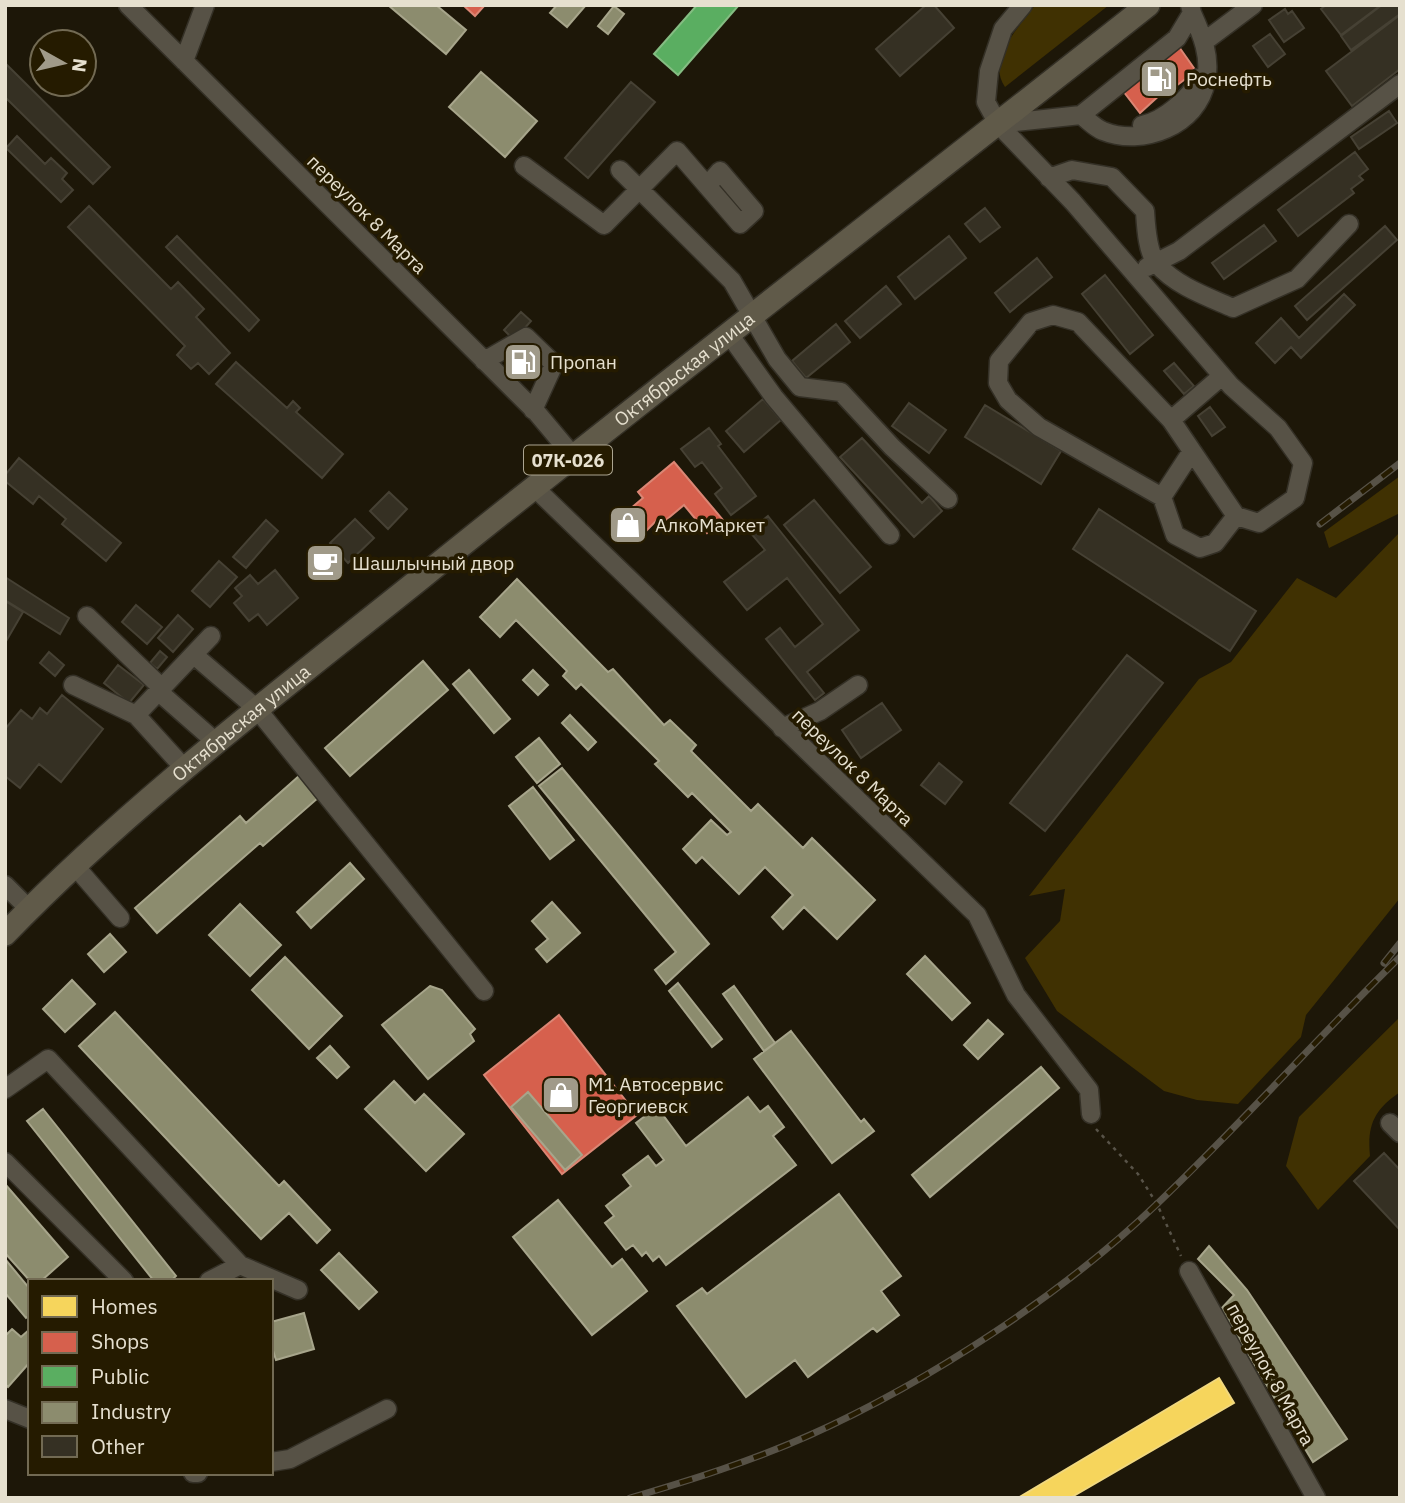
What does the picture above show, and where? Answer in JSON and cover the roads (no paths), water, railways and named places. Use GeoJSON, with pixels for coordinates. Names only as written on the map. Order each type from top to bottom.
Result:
{"type":"FeatureCollection","features":[{"type":"Feature","properties":{"kind":"main road","name":"Октябрьская улица"},"geometry":{"type":"LineString","coordinates":[[5,934],[75,866],[257,709],[573,456],[1148,5]]}},
{"type":"Feature","properties":{"kind":"street","name":"переулок 8 Марта"},"geometry":{"type":"LineString","coordinates":[[128,5],[533,410],[573,456]]}},
{"type":"Feature","properties":{"kind":"street"},"geometry":{"type":"LineString","coordinates":[[184,61],[205,5]]}},
{"type":"Feature","properties":{"kind":"street"},"geometry":{"type":"LineString","coordinates":[[1023,5],[1003,29],[989,71],[986,102],[998,124],[1135,274],[1222,376],[1278,428],[1304,463],[1295,498],[1259,523],[1236,516],[1171,420],[1078,322],[1053,315],[1031,322],[999,361],[998,383],[1008,400],[1039,427],[1162,497],[1175,535],[1200,548],[1216,543],[1236,516]]}},
{"type":"Feature","properties":{"kind":"street"},"geometry":{"type":"LineString","coordinates":[[1206,48],[1252,5]]}},
{"type":"Feature","properties":{"kind":"street"},"geometry":{"type":"LineString","coordinates":[[998,124],[1081,115],[1177,38],[1191,9]]}},
{"type":"Feature","properties":{"kind":"street"},"geometry":{"type":"LineString","coordinates":[[1081,115],[1101,131],[1126,138],[1152,135],[1176,124],[1195,106],[1206,82],[1206,48],[1191,9]]}},
{"type":"Feature","properties":{"kind":"street"},"geometry":{"type":"LineString","coordinates":[[1135,274],[1180,251],[1400,84]]}},
{"type":"Feature","properties":{"kind":"street"},"geometry":{"type":"LineString","coordinates":[[524,166],[604,225],[677,151],[707,186]]}},
{"type":"Feature","properties":{"kind":"street"},"geometry":{"type":"LineString","coordinates":[[620,170],[732,281],[777,359],[800,387],[841,392],[892,447],[948,499]]}},
{"type":"Feature","properties":{"kind":"street"},"geometry":{"type":"LineString","coordinates":[[1049,178],[1072,170],[1112,177],[1145,211],[1146,230],[1156,263],[1192,290],[1233,308],[1297,279],[1349,224]]}},
{"type":"Feature","properties":{"kind":"street"},"geometry":{"type":"LineString","coordinates":[[729,334],[774,397],[890,535]]}},
{"type":"Feature","properties":{"kind":"street"},"geometry":{"type":"LineString","coordinates":[[484,361],[526,337],[554,364],[533,410]]}},
{"type":"Feature","properties":{"kind":"street"},"geometry":{"type":"LineString","coordinates":[[1171,420],[1222,376]]}},
{"type":"Feature","properties":{"kind":"street"},"geometry":{"type":"LineString","coordinates":[[1162,497],[1192,452]]}},
{"type":"Feature","properties":{"kind":"street","name":"переулок 8 Марта"},"geometry":{"type":"LineString","coordinates":[[534,487],[977,915],[1016,995],[1089,1090],[1091,1114]]}},
{"type":"Feature","properties":{"kind":"street"},"geometry":{"type":"LineString","coordinates":[[87,615],[217,743]]}},
{"type":"Feature","properties":{"kind":"street"},"geometry":{"type":"LineString","coordinates":[[136,715],[211,636]]}},
{"type":"Feature","properties":{"kind":"street"},"geometry":{"type":"LineString","coordinates":[[194,655],[257,709],[484,991]]}},
{"type":"Feature","properties":{"kind":"street"},"geometry":{"type":"LineString","coordinates":[[73,685],[136,715],[185,769]]}},
{"type":"Feature","properties":{"kind":"street"},"geometry":{"type":"LineString","coordinates":[[782,728],[820,711],[858,685]]}},
{"type":"Feature","properties":{"kind":"street"},"geometry":{"type":"LineString","coordinates":[[75,866],[120,918]]}},
{"type":"Feature","properties":{"kind":"street"},"geometry":{"type":"LineString","coordinates":[[5,885],[29,909]]}},
{"type":"Feature","properties":{"kind":"street"},"geometry":{"type":"LineString","coordinates":[[5,1089],[48,1059],[240,1265],[272,1279]]}},
{"type":"Feature","properties":{"kind":"street"},"geometry":{"type":"LineString","coordinates":[[5,1162],[122,1279]]}},
{"type":"Feature","properties":{"kind":"street"},"geometry":{"type":"LineString","coordinates":[[213,1279],[240,1265]]}},
{"type":"Feature","properties":{"kind":"street","name":"переулок 8 Марта"},"geometry":{"type":"LineString","coordinates":[[1189,1271],[1316,1498]]}},
{"type":"Feature","properties":{"kind":"street"},"geometry":{"type":"LineString","coordinates":[[273,1279],[298,1290]]}},
{"type":"Feature","properties":{"kind":"street"},"geometry":{"type":"LineString","coordinates":[[5,1409],[28,1418]]}},
{"type":"Feature","properties":{"kind":"street"},"geometry":{"type":"LineString","coordinates":[[273,1462],[290,1459],[387,1409]]}},
{"type":"Feature","properties":{"kind":"railway"},"geometry":{"type":"LineString","coordinates":[[1320,524],[1400,463]]}},
{"type":"Feature","properties":{"kind":"railway"},"geometry":{"type":"LineString","coordinates":[[1384,963],[1400,943]]}},
{"type":"Feature","properties":{"kind":"railway"},"geometry":{"type":"LineString","coordinates":[[630,1498],[766,1453],[855,1414],[948,1362],[1038,1302],[1081,1270],[1158,1203],[1400,957]]}},
{"type":"Feature","properties":{"kind":"place","name":"Роснефть"},"geometry":{"type":"Point","coordinates":[1159,79]}},
{"type":"Feature","properties":{"kind":"place","name":"Пропан"},"geometry":{"type":"Point","coordinates":[523,362]}},
{"type":"Feature","properties":{"kind":"place","name":"АлкоМаркет"},"geometry":{"type":"Point","coordinates":[628,525]}},
{"type":"Feature","properties":{"kind":"place","name":"Шашлычный двор"},"geometry":{"type":"Point","coordinates":[325,563]}},
{"type":"Feature","properties":{"kind":"place","name":"М1 Автосервис Георгиевск"},"geometry":{"type":"Point","coordinates":[561,1095]}}]}
